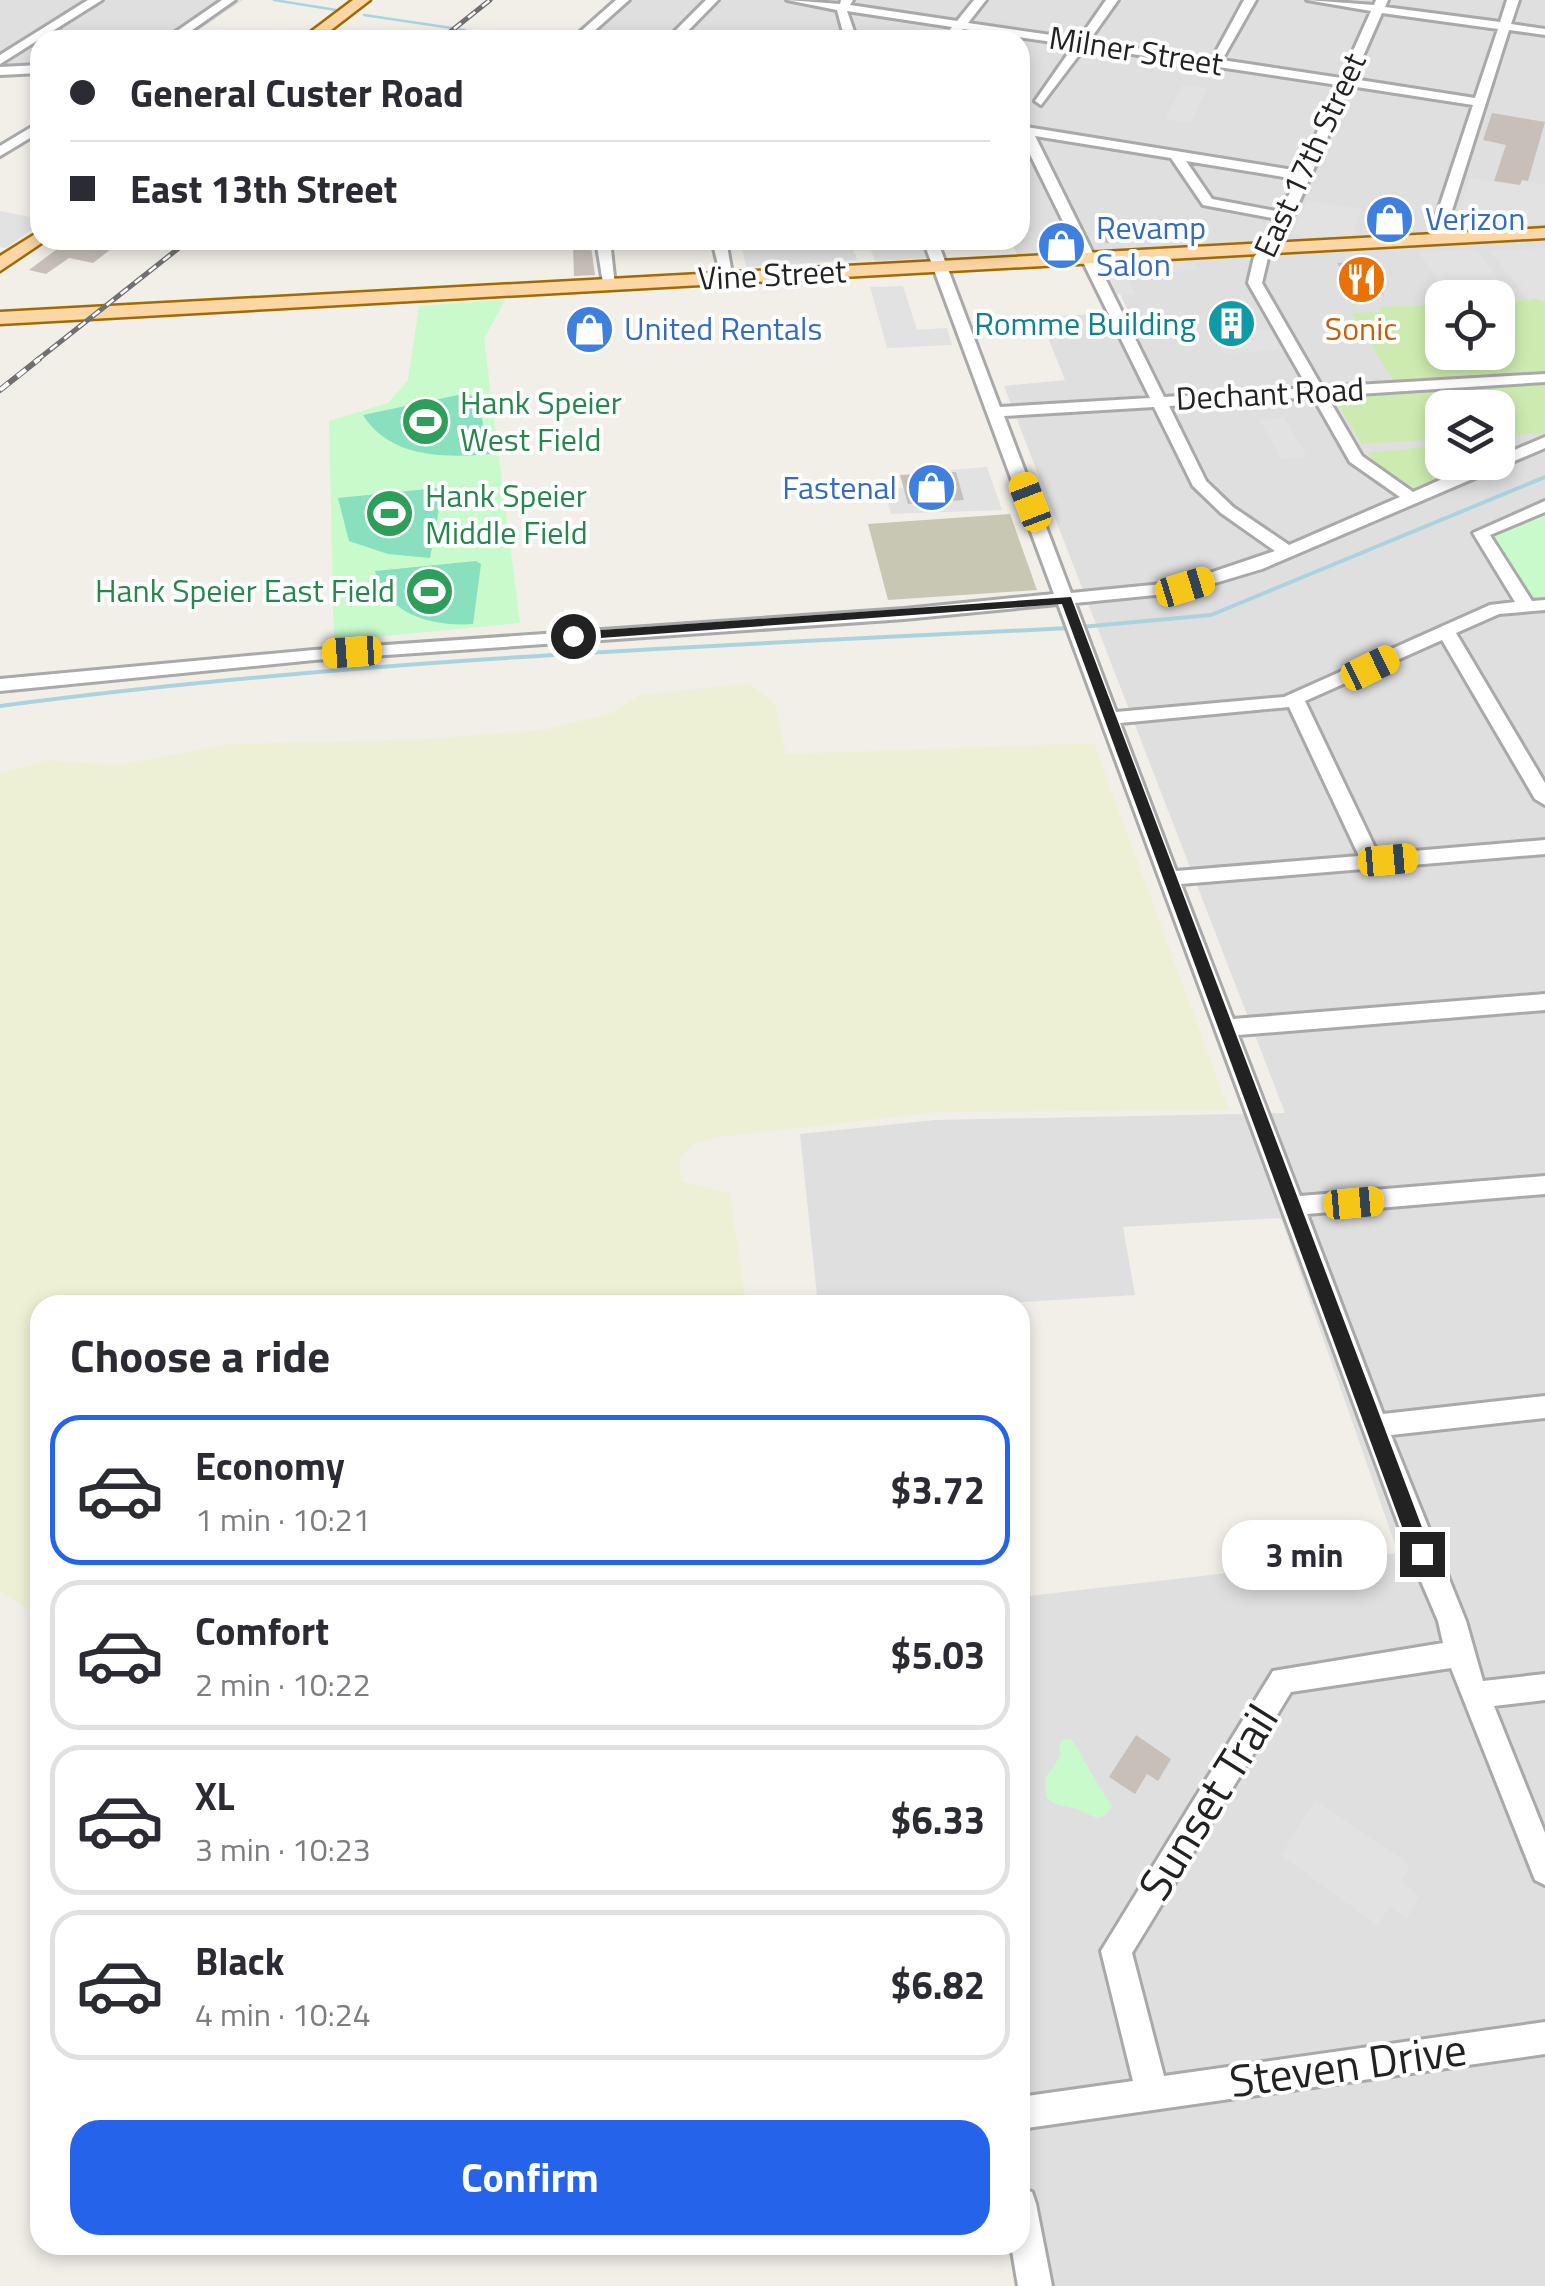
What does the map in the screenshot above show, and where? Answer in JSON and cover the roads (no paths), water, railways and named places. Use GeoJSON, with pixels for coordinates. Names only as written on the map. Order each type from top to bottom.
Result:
{"type":"FeatureCollection","features":[{"type":"Feature","properties":{"kind":"main road"},"geometry":{"type":"LineString","coordinates":[[322,30],[363,0]]}},
{"type":"Feature","properties":{"kind":"main road","name":"Vine Street"},"geometry":{"type":"LineString","coordinates":[[0,318],[1545,233]]}},
{"type":"Feature","properties":{"kind":"main road"},"geometry":{"type":"LineString","coordinates":[[0,266],[30,244]]}},
{"type":"Feature","properties":{"kind":"street"},"geometry":{"type":"LineString","coordinates":[[48,30],[96,0]]}},
{"type":"Feature","properties":{"kind":"street"},"geometry":{"type":"LineString","coordinates":[[185,30],[229,0]]}},
{"type":"Feature","properties":{"kind":"street"},"geometry":{"type":"LineString","coordinates":[[588,30],[623,0]]}},
{"type":"Feature","properties":{"kind":"street"},"geometry":{"type":"LineString","coordinates":[[682,30],[712,0]]}},
{"type":"Feature","properties":{"kind":"street","name":"Milner Street"},"geometry":{"type":"LineString","coordinates":[[792,0],[844,4],[994,30]]}},
{"type":"Feature","properties":{"kind":"street"},"geometry":{"type":"LineString","coordinates":[[956,30],[980,0]]}},
{"type":"Feature","properties":{"kind":"street"},"geometry":{"type":"LineString","coordinates":[[1041,101],[1112,0]]}},
{"type":"Feature","properties":{"kind":"street"},"geometry":{"type":"LineString","coordinates":[[1215,63],[1250,0]]}},
{"type":"Feature","properties":{"kind":"street"},"geometry":{"type":"LineString","coordinates":[[1314,0],[1380,5],[1545,32]]}},
{"type":"Feature","properties":{"kind":"street"},"geometry":{"type":"LineString","coordinates":[[1443,239],[1441,223],[1514,0]]}},
{"type":"Feature","properties":{"kind":"street"},"geometry":{"type":"LineString","coordinates":[[844,4],[849,30]]}},
{"type":"Feature","properties":{"kind":"street","name":"East 17th Street"},"geometry":{"type":"LineString","coordinates":[[1380,5],[1286,218],[1261,257],[1254,283],[1356,459],[1412,498]]}},
{"type":"Feature","properties":{"kind":"street","name":"Milner Street"},"geometry":{"type":"LineString","coordinates":[[1030,35],[1480,102]]}},
{"type":"Feature","properties":{"kind":"street"},"geometry":{"type":"LineString","coordinates":[[0,60],[30,41]]}},
{"type":"Feature","properties":{"kind":"street"},"geometry":{"type":"LineString","coordinates":[[0,70],[30,69]]}},
{"type":"Feature","properties":{"kind":"street"},"geometry":{"type":"LineString","coordinates":[[0,152],[30,132]]}},
{"type":"Feature","properties":{"kind":"street"},"geometry":{"type":"LineString","coordinates":[[1030,132],[1304,176]]}},
{"type":"Feature","properties":{"kind":"street"},"geometry":{"type":"LineString","coordinates":[[1030,144],[1199,484],[1227,510],[1287,551]]}},
{"type":"Feature","properties":{"kind":"street"},"geometry":{"type":"LineString","coordinates":[[1176,156],[1208,202],[1286,218]]}},
{"type":"Feature","properties":{"kind":"street"},"geometry":{"type":"LineString","coordinates":[[605,250],[610,283]]}},
{"type":"Feature","properties":{"kind":"street"},"geometry":{"type":"LineString","coordinates":[[721,250],[728,277]]}},
{"type":"Feature","properties":{"kind":"street"},"geometry":{"type":"LineString","coordinates":[[934,250],[1374,1426],[1452,1621],[1475,1695],[1545,1870]]}},
{"type":"Feature","properties":{"kind":"street","name":"Dechant Road"},"geometry":{"type":"LineString","coordinates":[[996,412],[1545,378]]}},
{"type":"Feature","properties":{"kind":"street"},"geometry":{"type":"LineString","coordinates":[[1515,454],[1545,442]]}},
{"type":"Feature","properties":{"kind":"street"},"geometry":{"type":"LineString","coordinates":[[0,685],[314,655],[1066,600],[1185,587],[1287,551],[1454,480]]}},
{"type":"Feature","properties":{"kind":"street"},"geometry":{"type":"LineString","coordinates":[[1536,606],[1480,533],[1545,506]]}},
{"type":"Feature","properties":{"kind":"street"},"geometry":{"type":"LineString","coordinates":[[1108,718],[1295,700],[1496,609],[1536,606]]}},
{"type":"Feature","properties":{"kind":"street"},"geometry":{"type":"LineString","coordinates":[[1446,632],[1545,799]]}},
{"type":"Feature","properties":{"kind":"street"},"geometry":{"type":"LineString","coordinates":[[1295,700],[1370,862]]}},
{"type":"Feature","properties":{"kind":"street"},"geometry":{"type":"LineString","coordinates":[[1168,878],[1545,847]]}},
{"type":"Feature","properties":{"kind":"street"},"geometry":{"type":"LineString","coordinates":[[1224,1028],[1545,1002]]}},
{"type":"Feature","properties":{"kind":"street"},"geometry":{"type":"LineString","coordinates":[[1291,1206],[1545,1185]]}},
{"type":"Feature","properties":{"kind":"street"},"geometry":{"type":"LineString","coordinates":[[1374,1426],[1545,1407]]}},
{"type":"Feature","properties":{"kind":"street","name":"Sunset Trail"},"geometry":{"type":"LineString","coordinates":[[1152,2092],[1116,1951],[1284,1680],[1460,1654]]}},
{"type":"Feature","properties":{"kind":"street"},"geometry":{"type":"LineString","coordinates":[[1475,1695],[1545,1687]]}},
{"type":"Feature","properties":{"kind":"street","name":"Steven Drive"},"geometry":{"type":"LineString","coordinates":[[1030,2111],[1545,2038]]}},
{"type":"Feature","properties":{"kind":"street"},"geometry":{"type":"LineString","coordinates":[[1029,2255],[1035,2286]]}},
{"type":"Feature","properties":{"kind":"waterway"},"geometry":{"type":"LineString","coordinates":[[274,0],[336,10]]}},
{"type":"Feature","properties":{"kind":"waterway"},"geometry":{"type":"LineString","coordinates":[[364,15],[465,30]]}},
{"type":"Feature","properties":{"kind":"waterway"},"geometry":{"type":"LineString","coordinates":[[1081,627],[1211,615],[1545,477]]}},
{"type":"Feature","properties":{"kind":"waterway"},"geometry":{"type":"LineString","coordinates":[[0,706],[400,665],[1070,628]]}},
{"type":"Feature","properties":{"kind":"railway"},"geometry":{"type":"LineString","coordinates":[[452,30],[490,0]]}},
{"type":"Feature","properties":{"kind":"railway"},"geometry":{"type":"LineString","coordinates":[[36,361],[176,250]]}},
{"type":"Feature","properties":{"kind":"railway"},"geometry":{"type":"LineString","coordinates":[[0,390],[39,359]]}},
{"type":"Feature","properties":{"kind":"place","name":"Verizon"},"geometry":{"type":"Point","coordinates":[1390,219]}},
{"type":"Feature","properties":{"kind":"place","name":"Revamp Salon"},"geometry":{"type":"Point","coordinates":[1061,246]}},
{"type":"Feature","properties":{"kind":"place","name":"Sonic"},"geometry":{"type":"Point","coordinates":[1361,279]}},
{"type":"Feature","properties":{"kind":"place","name":"Romme Building"},"geometry":{"type":"Point","coordinates":[1231,324]}},
{"type":"Feature","properties":{"kind":"place","name":"United Rentals"},"geometry":{"type":"Point","coordinates":[589,329]}},
{"type":"Feature","properties":{"kind":"place","name":"Hank Speier West Field"},"geometry":{"type":"Point","coordinates":[425,421]}},
{"type":"Feature","properties":{"kind":"place","name":"Fastenal"},"geometry":{"type":"Point","coordinates":[932,488]}},
{"type":"Feature","properties":{"kind":"place","name":"Hank Speier Middle Field"},"geometry":{"type":"Point","coordinates":[390,514]}},
{"type":"Feature","properties":{"kind":"place","name":"Hank Speier East Field"},"geometry":{"type":"Point","coordinates":[430,591]}}]}
